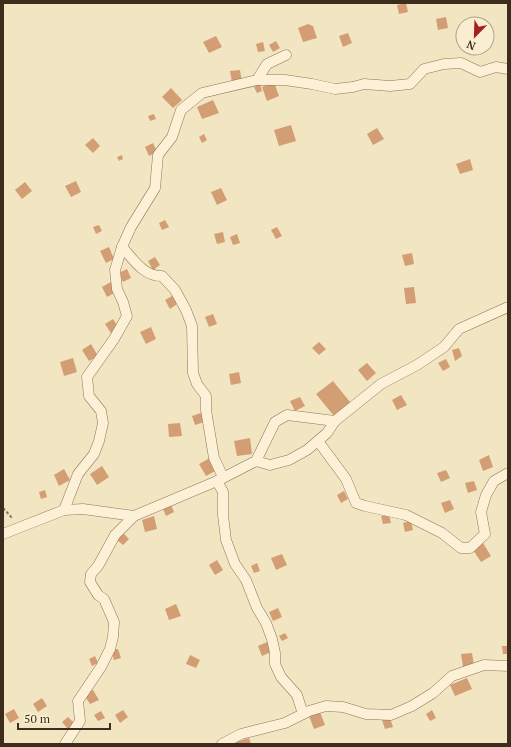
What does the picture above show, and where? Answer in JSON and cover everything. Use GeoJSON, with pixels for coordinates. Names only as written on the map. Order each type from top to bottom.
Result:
{"type":"FeatureCollection","features":[{"type":"Feature","properties":{"kind":"street"},"geometry":{"type":"LineString","coordinates":[[257,80],[267,64],[286,54]]}},
{"type":"Feature","properties":{"kind":"street"},"geometry":{"type":"LineString","coordinates":[[64,510],[78,474],[94,454],[101,435],[103,423],[101,411],[90,396],[87,377],[114,339],[127,316],[117,288],[115,270],[122,247],[155,188],[158,155],[172,137],[181,110],[202,93],[257,80],[285,80],[335,89],[364,84],[390,86],[410,84],[424,70],[444,64],[461,63],[480,72],[496,67],[508,69]]}},
{"type":"Feature","properties":{"kind":"street"},"geometry":{"type":"LineString","coordinates":[[122,247],[141,268],[153,276],[162,276],[175,290],[186,310],[192,326],[193,373],[197,384],[206,396],[206,410],[214,458],[224,492],[223,515],[226,540],[235,564],[246,580],[257,608],[266,623],[272,639],[275,653],[275,664],[281,676],[297,695],[304,714]]}},
{"type":"Feature","properties":{"kind":"street"},"geometry":{"type":"LineString","coordinates":[[256,461],[270,465],[289,460],[318,441],[327,433],[335,421],[381,384],[417,365],[444,347],[459,329],[508,307]]}},
{"type":"Feature","properties":{"kind":"street"},"geometry":{"type":"LineString","coordinates":[[65,744],[80,721],[78,701],[101,667],[110,649],[113,637],[114,622],[104,599],[98,595],[90,582],[91,574],[98,566],[115,535],[134,516],[220,479],[256,461],[275,422],[287,415],[335,421]]}},
{"type":"Feature","properties":{"kind":"street"},"geometry":{"type":"LineString","coordinates":[[318,441],[346,479],[356,503],[406,515],[442,533],[461,548],[470,548],[484,534],[481,512],[486,495],[494,481],[508,473]]}},
{"type":"Feature","properties":{"kind":"street"},"geometry":{"type":"LineString","coordinates":[[3,534],[64,510],[83,509],[134,516]]}},
{"type":"Feature","properties":{"kind":"street"},"geometry":{"type":"LineString","coordinates":[[222,744],[242,734],[286,722],[326,706],[343,707],[366,714],[391,715],[412,706],[433,693],[452,676],[484,666],[508,666]]}},
{"type":"Feature","properties":{"kind":"building"},"geometry":{"type":"Polygon","coordinates":[[[406,3],[408,12],[399,14],[397,5],[406,3]]]}},
{"type":"Feature","properties":{"kind":"building"},"geometry":{"type":"Polygon","coordinates":[[[446,17],[448,28],[438,30],[436,19],[446,17]]]}},
{"type":"Feature","properties":{"kind":"building"},"geometry":{"type":"Polygon","coordinates":[[[308,24],[313,26],[317,38],[303,42],[298,28],[308,24]]]}},
{"type":"Feature","properties":{"kind":"building"},"geometry":{"type":"Polygon","coordinates":[[[348,33],[352,43],[343,47],[339,36],[348,33]]]}},
{"type":"Feature","properties":{"kind":"building"},"geometry":{"type":"Polygon","coordinates":[[[216,36],[222,47],[209,53],[203,42],[216,36]]]}},
{"type":"Feature","properties":{"kind":"building"},"geometry":{"type":"Polygon","coordinates":[[[276,41],[280,48],[273,52],[269,45],[276,41]]]}},
{"type":"Feature","properties":{"kind":"building"},"geometry":{"type":"Polygon","coordinates":[[[263,42],[265,51],[258,52],[256,44],[263,42]]]}},
{"type":"Feature","properties":{"kind":"building"},"geometry":{"type":"Polygon","coordinates":[[[240,70],[242,82],[232,83],[230,71],[240,70]]]}},
{"type":"Feature","properties":{"kind":"building"},"geometry":{"type":"Polygon","coordinates":[[[274,82],[279,96],[267,101],[262,87],[274,82]]]}},
{"type":"Feature","properties":{"kind":"building"},"geometry":{"type":"Polygon","coordinates":[[[260,84],[262,91],[257,93],[254,87],[260,84]]]}},
{"type":"Feature","properties":{"kind":"building"},"geometry":{"type":"Polygon","coordinates":[[[171,88],[182,100],[173,108],[162,97],[171,88]]]}},
{"type":"Feature","properties":{"kind":"building"},"geometry":{"type":"Polygon","coordinates":[[[213,100],[219,113],[202,119],[197,107],[213,100]]]}},
{"type":"Feature","properties":{"kind":"building"},"geometry":{"type":"Polygon","coordinates":[[[154,114],[156,119],[150,121],[148,116],[154,114]]]}},
{"type":"Feature","properties":{"kind":"building"},"geometry":{"type":"Polygon","coordinates":[[[291,125],[296,141],[279,146],[274,130],[291,125]]]}},
{"type":"Feature","properties":{"kind":"building"},"geometry":{"type":"Polygon","coordinates":[[[377,128],[384,139],[373,145],[367,134],[377,128]]]}},
{"type":"Feature","properties":{"kind":"building"},"geometry":{"type":"Polygon","coordinates":[[[204,134],[207,140],[202,143],[199,137],[204,134]]]}},
{"type":"Feature","properties":{"kind":"building"},"geometry":{"type":"Polygon","coordinates":[[[93,138],[100,146],[93,153],[85,145],[93,138]]]}},
{"type":"Feature","properties":{"kind":"building"},"geometry":{"type":"Polygon","coordinates":[[[153,143],[157,152],[149,156],[145,147],[153,143]]]}},
{"type":"Feature","properties":{"kind":"building"},"geometry":{"type":"Polygon","coordinates":[[[122,155],[123,159],[119,161],[117,157],[122,155]]]}},
{"type":"Feature","properties":{"kind":"building"},"geometry":{"type":"Polygon","coordinates":[[[470,159],[473,170],[460,174],[456,164],[470,159]]]}},
{"type":"Feature","properties":{"kind":"building"},"geometry":{"type":"Polygon","coordinates":[[[76,181],[81,192],[71,197],[65,186],[76,181]]]}},
{"type":"Feature","properties":{"kind":"building"},"geometry":{"type":"Polygon","coordinates":[[[25,182],[32,191],[22,199],[15,190],[25,182]]]}},
{"type":"Feature","properties":{"kind":"building"},"geometry":{"type":"Polygon","coordinates":[[[221,188],[227,200],[217,205],[211,192],[221,188]]]}},
{"type":"Feature","properties":{"kind":"building"},"geometry":{"type":"Polygon","coordinates":[[[165,220],[169,227],[162,230],[159,223],[165,220]]]}},
{"type":"Feature","properties":{"kind":"building"},"geometry":{"type":"Polygon","coordinates":[[[99,225],[102,231],[96,234],[93,227],[99,225]]]}},
{"type":"Feature","properties":{"kind":"building"},"geometry":{"type":"Polygon","coordinates":[[[277,227],[282,236],[276,239],[271,230],[277,227]]]}},
{"type":"Feature","properties":{"kind":"building"},"geometry":{"type":"Polygon","coordinates":[[[223,232],[225,242],[217,244],[214,234],[223,232]]]}},
{"type":"Feature","properties":{"kind":"building"},"geometry":{"type":"Polygon","coordinates":[[[237,234],[240,243],[233,245],[230,237],[237,234]]]}},
{"type":"Feature","properties":{"kind":"building"},"geometry":{"type":"Polygon","coordinates":[[[109,247],[114,259],[106,263],[100,251],[109,247]]]}},
{"type":"Feature","properties":{"kind":"building"},"geometry":{"type":"Polygon","coordinates":[[[412,253],[414,264],[405,266],[402,255],[412,253]]]}},
{"type":"Feature","properties":{"kind":"building"},"geometry":{"type":"Polygon","coordinates":[[[155,257],[160,265],[153,270],[148,261],[155,257]]]}},
{"type":"Feature","properties":{"kind":"building"},"geometry":{"type":"Polygon","coordinates":[[[127,269],[131,278],[123,282],[119,273],[127,269]]]}},
{"type":"Feature","properties":{"kind":"building"},"geometry":{"type":"Polygon","coordinates":[[[111,282],[116,292],[107,297],[102,287],[111,282]]]}},
{"type":"Feature","properties":{"kind":"building"},"geometry":{"type":"Polygon","coordinates":[[[414,287],[416,303],[406,304],[404,288],[414,287]]]}},
{"type":"Feature","properties":{"kind":"building"},"geometry":{"type":"Polygon","coordinates":[[[172,296],[177,304],[170,309],[165,300],[172,296]]]}},
{"type":"Feature","properties":{"kind":"building"},"geometry":{"type":"Polygon","coordinates":[[[213,314],[217,324],[209,327],[205,317],[213,314]]]}},
{"type":"Feature","properties":{"kind":"building"},"geometry":{"type":"Polygon","coordinates":[[[113,319],[119,328],[111,333],[105,324],[113,319]]]}},
{"type":"Feature","properties":{"kind":"building"},"geometry":{"type":"Polygon","coordinates":[[[151,327],[156,339],[146,344],[140,332],[151,327]]]}},
{"type":"Feature","properties":{"kind":"building"},"geometry":{"type":"Polygon","coordinates":[[[319,342],[326,349],[319,355],[312,348],[319,342]]]}},
{"type":"Feature","properties":{"kind":"building"},"geometry":{"type":"Polygon","coordinates":[[[91,344],[98,356],[89,361],[82,350],[91,344]]]}},
{"type":"Feature","properties":{"kind":"building"},"geometry":{"type":"Polygon","coordinates":[[[459,348],[462,356],[455,361],[452,350],[459,348]]]}},
{"type":"Feature","properties":{"kind":"building"},"geometry":{"type":"Polygon","coordinates":[[[73,358],[77,372],[64,376],[60,362],[73,358]]]}},
{"type":"Feature","properties":{"kind":"building"},"geometry":{"type":"Polygon","coordinates":[[[446,359],[450,367],[443,371],[438,363],[446,359]]]}},
{"type":"Feature","properties":{"kind":"building"},"geometry":{"type":"Polygon","coordinates":[[[367,363],[376,373],[367,381],[358,370],[367,363]]]}},
{"type":"Feature","properties":{"kind":"building"},"geometry":{"type":"Polygon","coordinates":[[[239,372],[241,383],[231,385],[229,374],[239,372]]]}},
{"type":"Feature","properties":{"kind":"building"},"geometry":{"type":"Polygon","coordinates":[[[333,381],[350,402],[334,416],[316,394],[333,381]]]}},
{"type":"Feature","properties":{"kind":"building"},"geometry":{"type":"Polygon","coordinates":[[[401,395],[407,405],[397,410],[392,400],[401,395]]]}},
{"type":"Feature","properties":{"kind":"building"},"geometry":{"type":"Polygon","coordinates":[[[300,397],[305,406],[295,411],[290,401],[300,397]]]}},
{"type":"Feature","properties":{"kind":"building"},"geometry":{"type":"Polygon","coordinates":[[[201,413],[204,422],[195,425],[192,416],[201,413]]]}},
{"type":"Feature","properties":{"kind":"building"},"geometry":{"type":"Polygon","coordinates":[[[180,423],[182,436],[169,437],[168,424],[180,423]]]}},
{"type":"Feature","properties":{"kind":"building"},"geometry":{"type":"Polygon","coordinates":[[[250,438],[252,454],[237,456],[234,441],[250,438]]]}},
{"type":"Feature","properties":{"kind":"building"},"geometry":{"type":"Polygon","coordinates":[[[489,455],[493,467],[483,471],[479,460],[489,455]]]}},
{"type":"Feature","properties":{"kind":"building"},"geometry":{"type":"Polygon","coordinates":[[[210,458],[217,470],[206,476],[199,464],[210,458]]]}},
{"type":"Feature","properties":{"kind":"building"},"geometry":{"type":"Polygon","coordinates":[[[102,466],[109,477],[97,485],[90,474],[102,466]]]}},
{"type":"Feature","properties":{"kind":"building"},"geometry":{"type":"Polygon","coordinates":[[[64,469],[70,480],[59,486],[54,475],[64,469]]]}},
{"type":"Feature","properties":{"kind":"building"},"geometry":{"type":"Polygon","coordinates":[[[446,470],[450,478],[441,482],[437,473],[446,470]]]}},
{"type":"Feature","properties":{"kind":"building"},"geometry":{"type":"Polygon","coordinates":[[[474,481],[477,490],[468,493],[465,483],[474,481]]]}},
{"type":"Feature","properties":{"kind":"building"},"geometry":{"type":"Polygon","coordinates":[[[45,490],[47,497],[41,499],[39,492],[45,490]]]}},
{"type":"Feature","properties":{"kind":"building"},"geometry":{"type":"Polygon","coordinates":[[[344,491],[348,499],[341,503],[337,495],[344,491]]]}},
{"type":"Feature","properties":{"kind":"building"},"geometry":{"type":"Polygon","coordinates":[[[450,500],[454,509],[445,513],[441,503],[450,500]]]}},
{"type":"Feature","properties":{"kind":"building"},"geometry":{"type":"Polygon","coordinates":[[[171,505],[174,512],[166,516],[163,509],[171,505]]]}},
{"type":"Feature","properties":{"kind":"building"},"geometry":{"type":"Polygon","coordinates":[[[389,515],[391,523],[383,524],[381,516],[389,515]]]}},
{"type":"Feature","properties":{"kind":"building"},"geometry":{"type":"Polygon","coordinates":[[[154,516],[157,529],[145,532],[142,520],[154,516]]]}},
{"type":"Feature","properties":{"kind":"building"},"geometry":{"type":"Polygon","coordinates":[[[411,521],[413,530],[405,532],[403,523],[411,521]]]}},
{"type":"Feature","properties":{"kind":"building"},"geometry":{"type":"Polygon","coordinates":[[[123,533],[129,539],[123,545],[117,540],[123,533]]]}},
{"type":"Feature","properties":{"kind":"building"},"geometry":{"type":"Polygon","coordinates":[[[483,543],[491,556],[481,562],[473,550],[483,543]]]}},
{"type":"Feature","properties":{"kind":"building"},"geometry":{"type":"Polygon","coordinates":[[[282,554],[287,565],[276,570],[271,558],[282,554]]]}},
{"type":"Feature","properties":{"kind":"building"},"geometry":{"type":"Polygon","coordinates":[[[217,560],[223,570],[215,575],[209,565],[217,560]]]}},
{"type":"Feature","properties":{"kind":"building"},"geometry":{"type":"Polygon","coordinates":[[[257,563],[260,571],[254,573],[251,566],[257,563]]]}},
{"type":"Feature","properties":{"kind":"building"},"geometry":{"type":"Polygon","coordinates":[[[176,604],[181,616],[169,620],[165,609],[176,604]]]}},
{"type":"Feature","properties":{"kind":"building"},"geometry":{"type":"Polygon","coordinates":[[[278,608],[282,617],[273,621],[269,612],[278,608]]]}},
{"type":"Feature","properties":{"kind":"building"},"geometry":{"type":"Polygon","coordinates":[[[285,633],[288,638],[282,641],[279,636],[285,633]]]}},
{"type":"Feature","properties":{"kind":"building"},"geometry":{"type":"Polygon","coordinates":[[[267,642],[271,652],[262,656],[258,646],[267,642]]]}},
{"type":"Feature","properties":{"kind":"building"},"geometry":{"type":"Polygon","coordinates":[[[502,646],[508,646],[508,654],[503,654],[502,646]]]}},
{"type":"Feature","properties":{"kind":"building"},"geometry":{"type":"Polygon","coordinates":[[[118,649],[121,658],[114,660],[111,650],[118,649]]]}},
{"type":"Feature","properties":{"kind":"building"},"geometry":{"type":"Polygon","coordinates":[[[472,653],[474,665],[463,667],[461,654],[472,653]]]}},
{"type":"Feature","properties":{"kind":"building"},"geometry":{"type":"Polygon","coordinates":[[[190,655],[200,660],[196,668],[186,664],[190,655]]]}},
{"type":"Feature","properties":{"kind":"building"},"geometry":{"type":"Polygon","coordinates":[[[95,656],[98,663],[92,666],[89,659],[95,656]]]}},
{"type":"Feature","properties":{"kind":"building"},"geometry":{"type":"Polygon","coordinates":[[[467,678],[472,689],[455,696],[450,685],[467,678]]]}},
{"type":"Feature","properties":{"kind":"building"},"geometry":{"type":"Polygon","coordinates":[[[93,690],[99,700],[90,704],[84,695],[93,690]]]}},
{"type":"Feature","properties":{"kind":"building"},"geometry":{"type":"Polygon","coordinates":[[[42,698],[47,706],[38,712],[33,704],[42,698]]]}},
{"type":"Feature","properties":{"kind":"building"},"geometry":{"type":"Polygon","coordinates":[[[14,709],[19,718],[10,723],[5,714],[14,709]]]}},
{"type":"Feature","properties":{"kind":"building"},"geometry":{"type":"Polygon","coordinates":[[[123,710],[128,717],[120,723],[115,715],[123,710]]]}},
{"type":"Feature","properties":{"kind":"building"},"geometry":{"type":"Polygon","coordinates":[[[432,710],[436,718],[430,721],[426,714],[432,710]]]}},
{"type":"Feature","properties":{"kind":"building"},"geometry":{"type":"Polygon","coordinates":[[[101,711],[105,718],[98,721],[94,715],[101,711]]]}},
{"type":"Feature","properties":{"kind":"building"},"geometry":{"type":"Polygon","coordinates":[[[320,712],[325,725],[314,729],[309,716],[320,712]]]}},
{"type":"Feature","properties":{"kind":"building"},"geometry":{"type":"Polygon","coordinates":[[[68,717],[74,723],[68,729],[62,722],[68,717]]]}},
{"type":"Feature","properties":{"kind":"building"},"geometry":{"type":"Polygon","coordinates":[[[390,718],[393,727],[385,729],[382,720],[390,718]]]}},
{"type":"Feature","properties":{"kind":"building"},"geometry":{"type":"Polygon","coordinates":[[[249,738],[251,744],[236,744],[236,742],[249,738]]]}}]}
